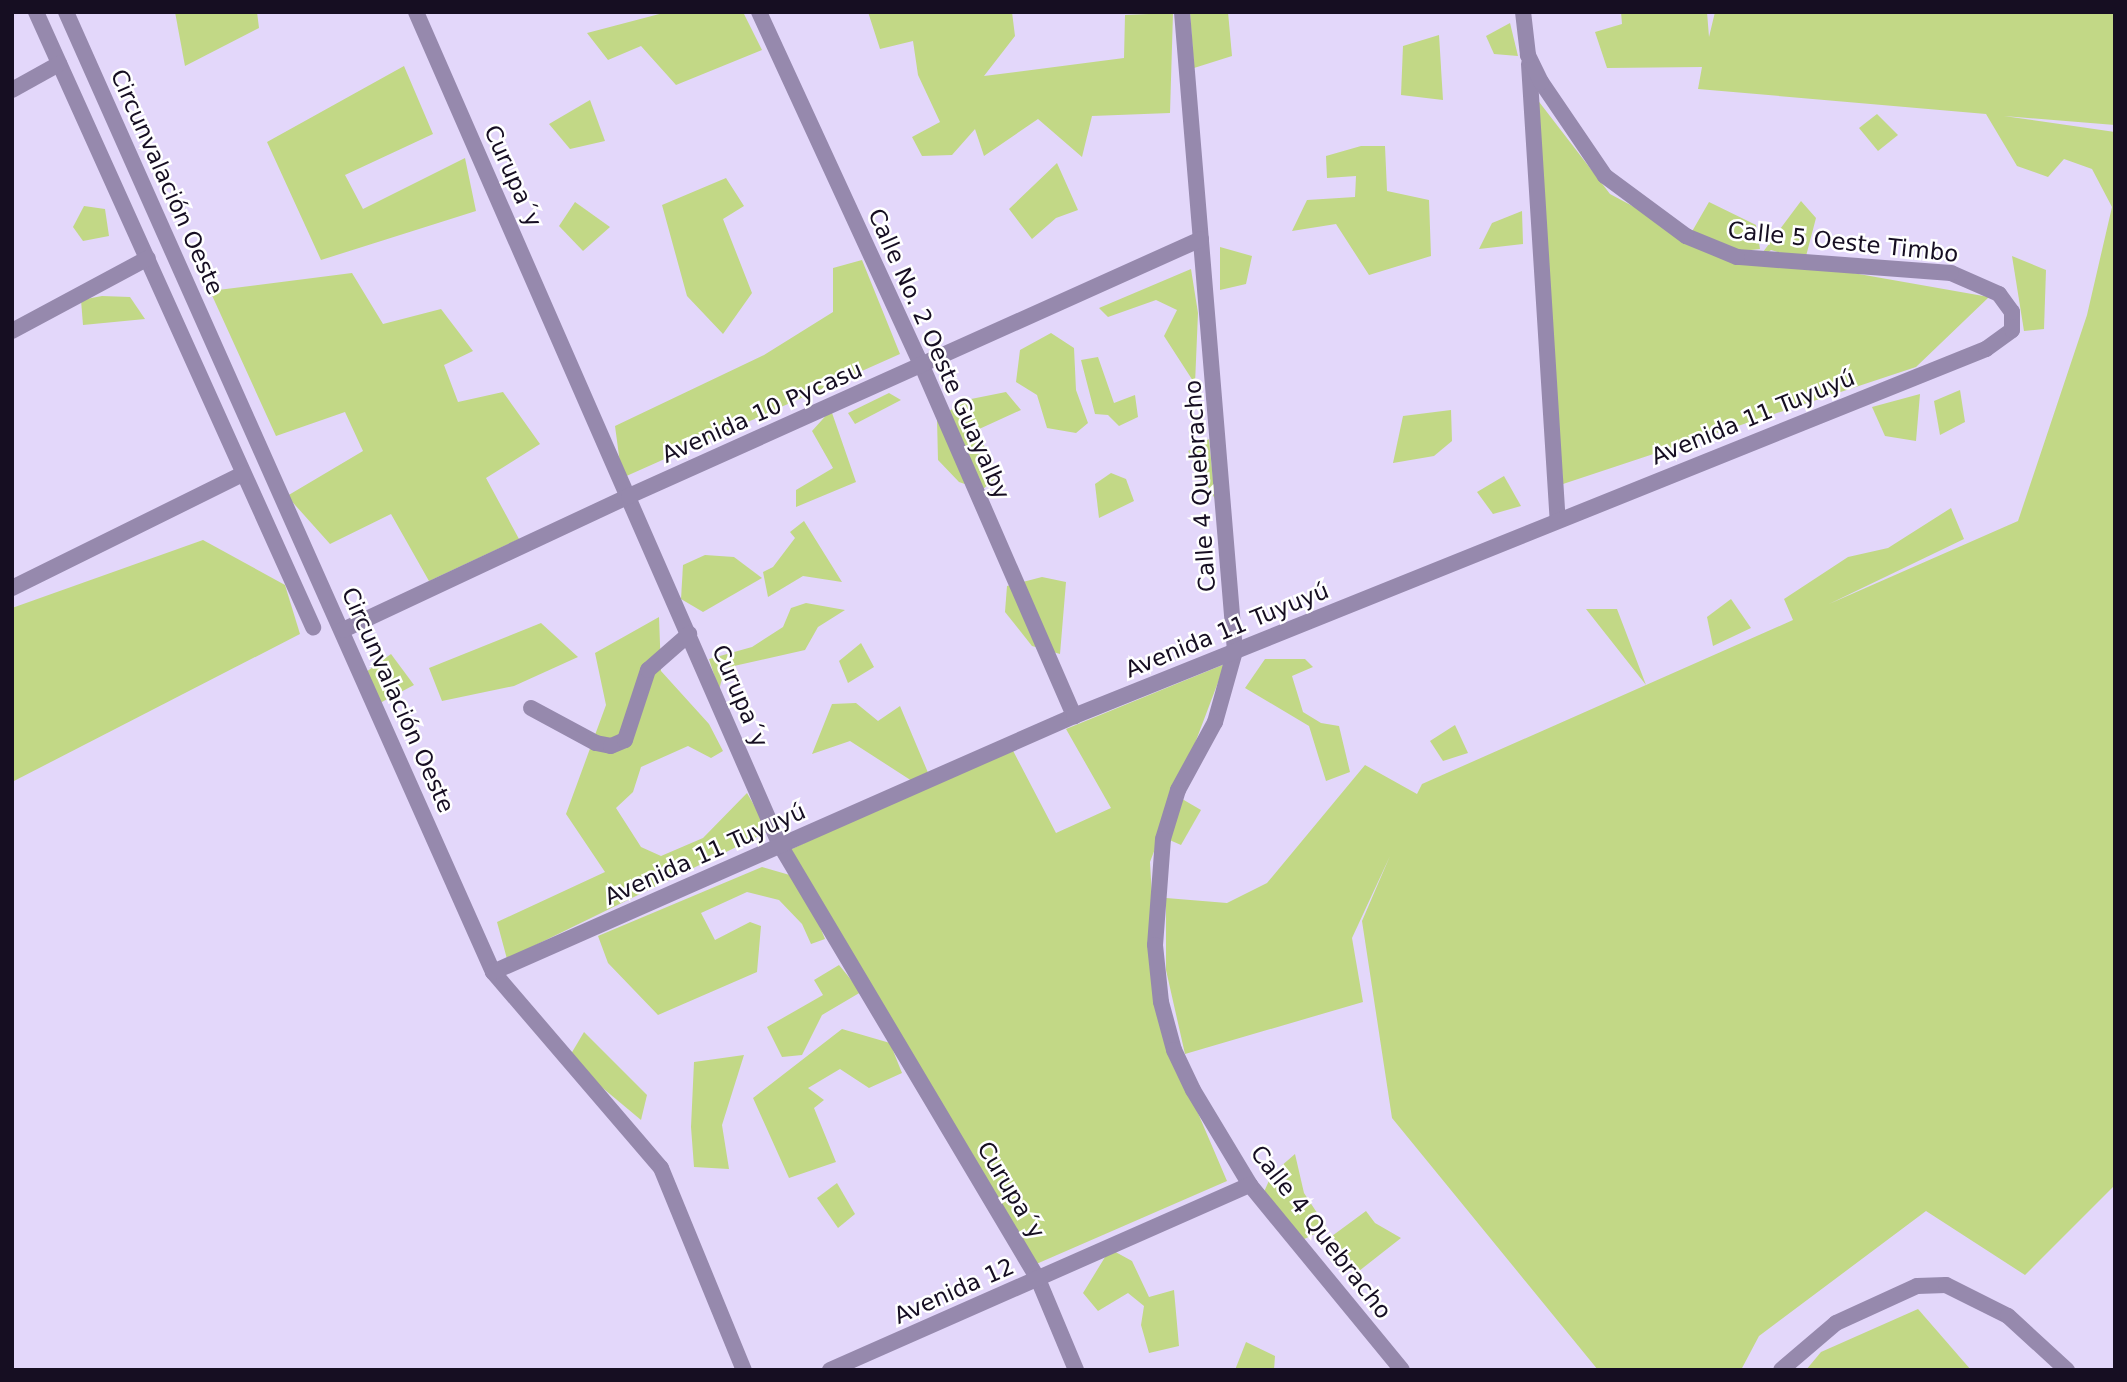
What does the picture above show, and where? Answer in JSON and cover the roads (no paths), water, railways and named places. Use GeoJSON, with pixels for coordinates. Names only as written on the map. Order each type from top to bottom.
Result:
{"type":"FeatureCollection","features":[{"type":"Feature","properties":{"kind":"street"},"geometry":{"type":"LineString","coordinates":[[36,12],[313,627]]}},
{"type":"Feature","properties":{"kind":"street","name":"Circunvalación Oeste"},"geometry":{"type":"LineString","coordinates":[[67,12],[493,972],[661,1168],[744,1370]]}},
{"type":"Feature","properties":{"kind":"street","name":"Curupa´y"},"geometry":{"type":"LineString","coordinates":[[416,12],[780,845],[1038,1279],[1076,1370]]}},
{"type":"Feature","properties":{"kind":"street","name":"Calle No. 2 Oeste Guayalby"},"geometry":{"type":"LineString","coordinates":[[758,12],[922,366],[1074,716]]}},
{"type":"Feature","properties":{"kind":"street","name":"Calle 4 Quebracho"},"geometry":{"type":"LineString","coordinates":[[1182,12],[1235,652],[1215,722],[1178,790],[1163,839],[1155,945],[1161,1002],[1174,1050],[1250,1185],[1402,1370]]}},
{"type":"Feature","properties":{"kind":"street","name":"Calle 5 Oeste Timbo"},"geometry":{"type":"LineString","coordinates":[[1523,12],[1528,55],[1541,82],[1605,176],[1686,236],[1737,257],[1951,273],[1992,288],[2008,304],[2013,322],[2006,337],[1986,349]]}},
{"type":"Feature","properties":{"kind":"street"},"geometry":{"type":"LineString","coordinates":[[1528,55],[1558,519]]}},
{"type":"Feature","properties":{"kind":"street"},"geometry":{"type":"LineString","coordinates":[[12,90],[59,64]]}},
{"type":"Feature","properties":{"kind":"street","name":"Avenida 10 Pycasu"},"geometry":{"type":"LineString","coordinates":[[343,630],[629,496],[1201,239]]}},
{"type":"Feature","properties":{"kind":"street"},"geometry":{"type":"LineString","coordinates":[[12,331],[148,258]]}},
{"type":"Feature","properties":{"kind":"street","name":"Avenida 11 Tuyuyú"},"geometry":{"type":"LineString","coordinates":[[493,972],[1074,716],[1986,349]]}},
{"type":"Feature","properties":{"kind":"street"},"geometry":{"type":"LineString","coordinates":[[12,587],[243,474]]}},
{"type":"Feature","properties":{"kind":"street"},"geometry":{"type":"LineString","coordinates":[[531,708],[596,743],[611,746],[625,740],[648,670],[689,634]]}},
{"type":"Feature","properties":{"kind":"street","name":"Avenida 12"},"geometry":{"type":"LineString","coordinates":[[830,1370],[1250,1185]]}},
{"type":"Feature","properties":{"kind":"street"},"geometry":{"type":"LineString","coordinates":[[1781,1370],[1836,1322],[1917,1286],[1946,1285],[2008,1316],[2067,1370]]}}]}
